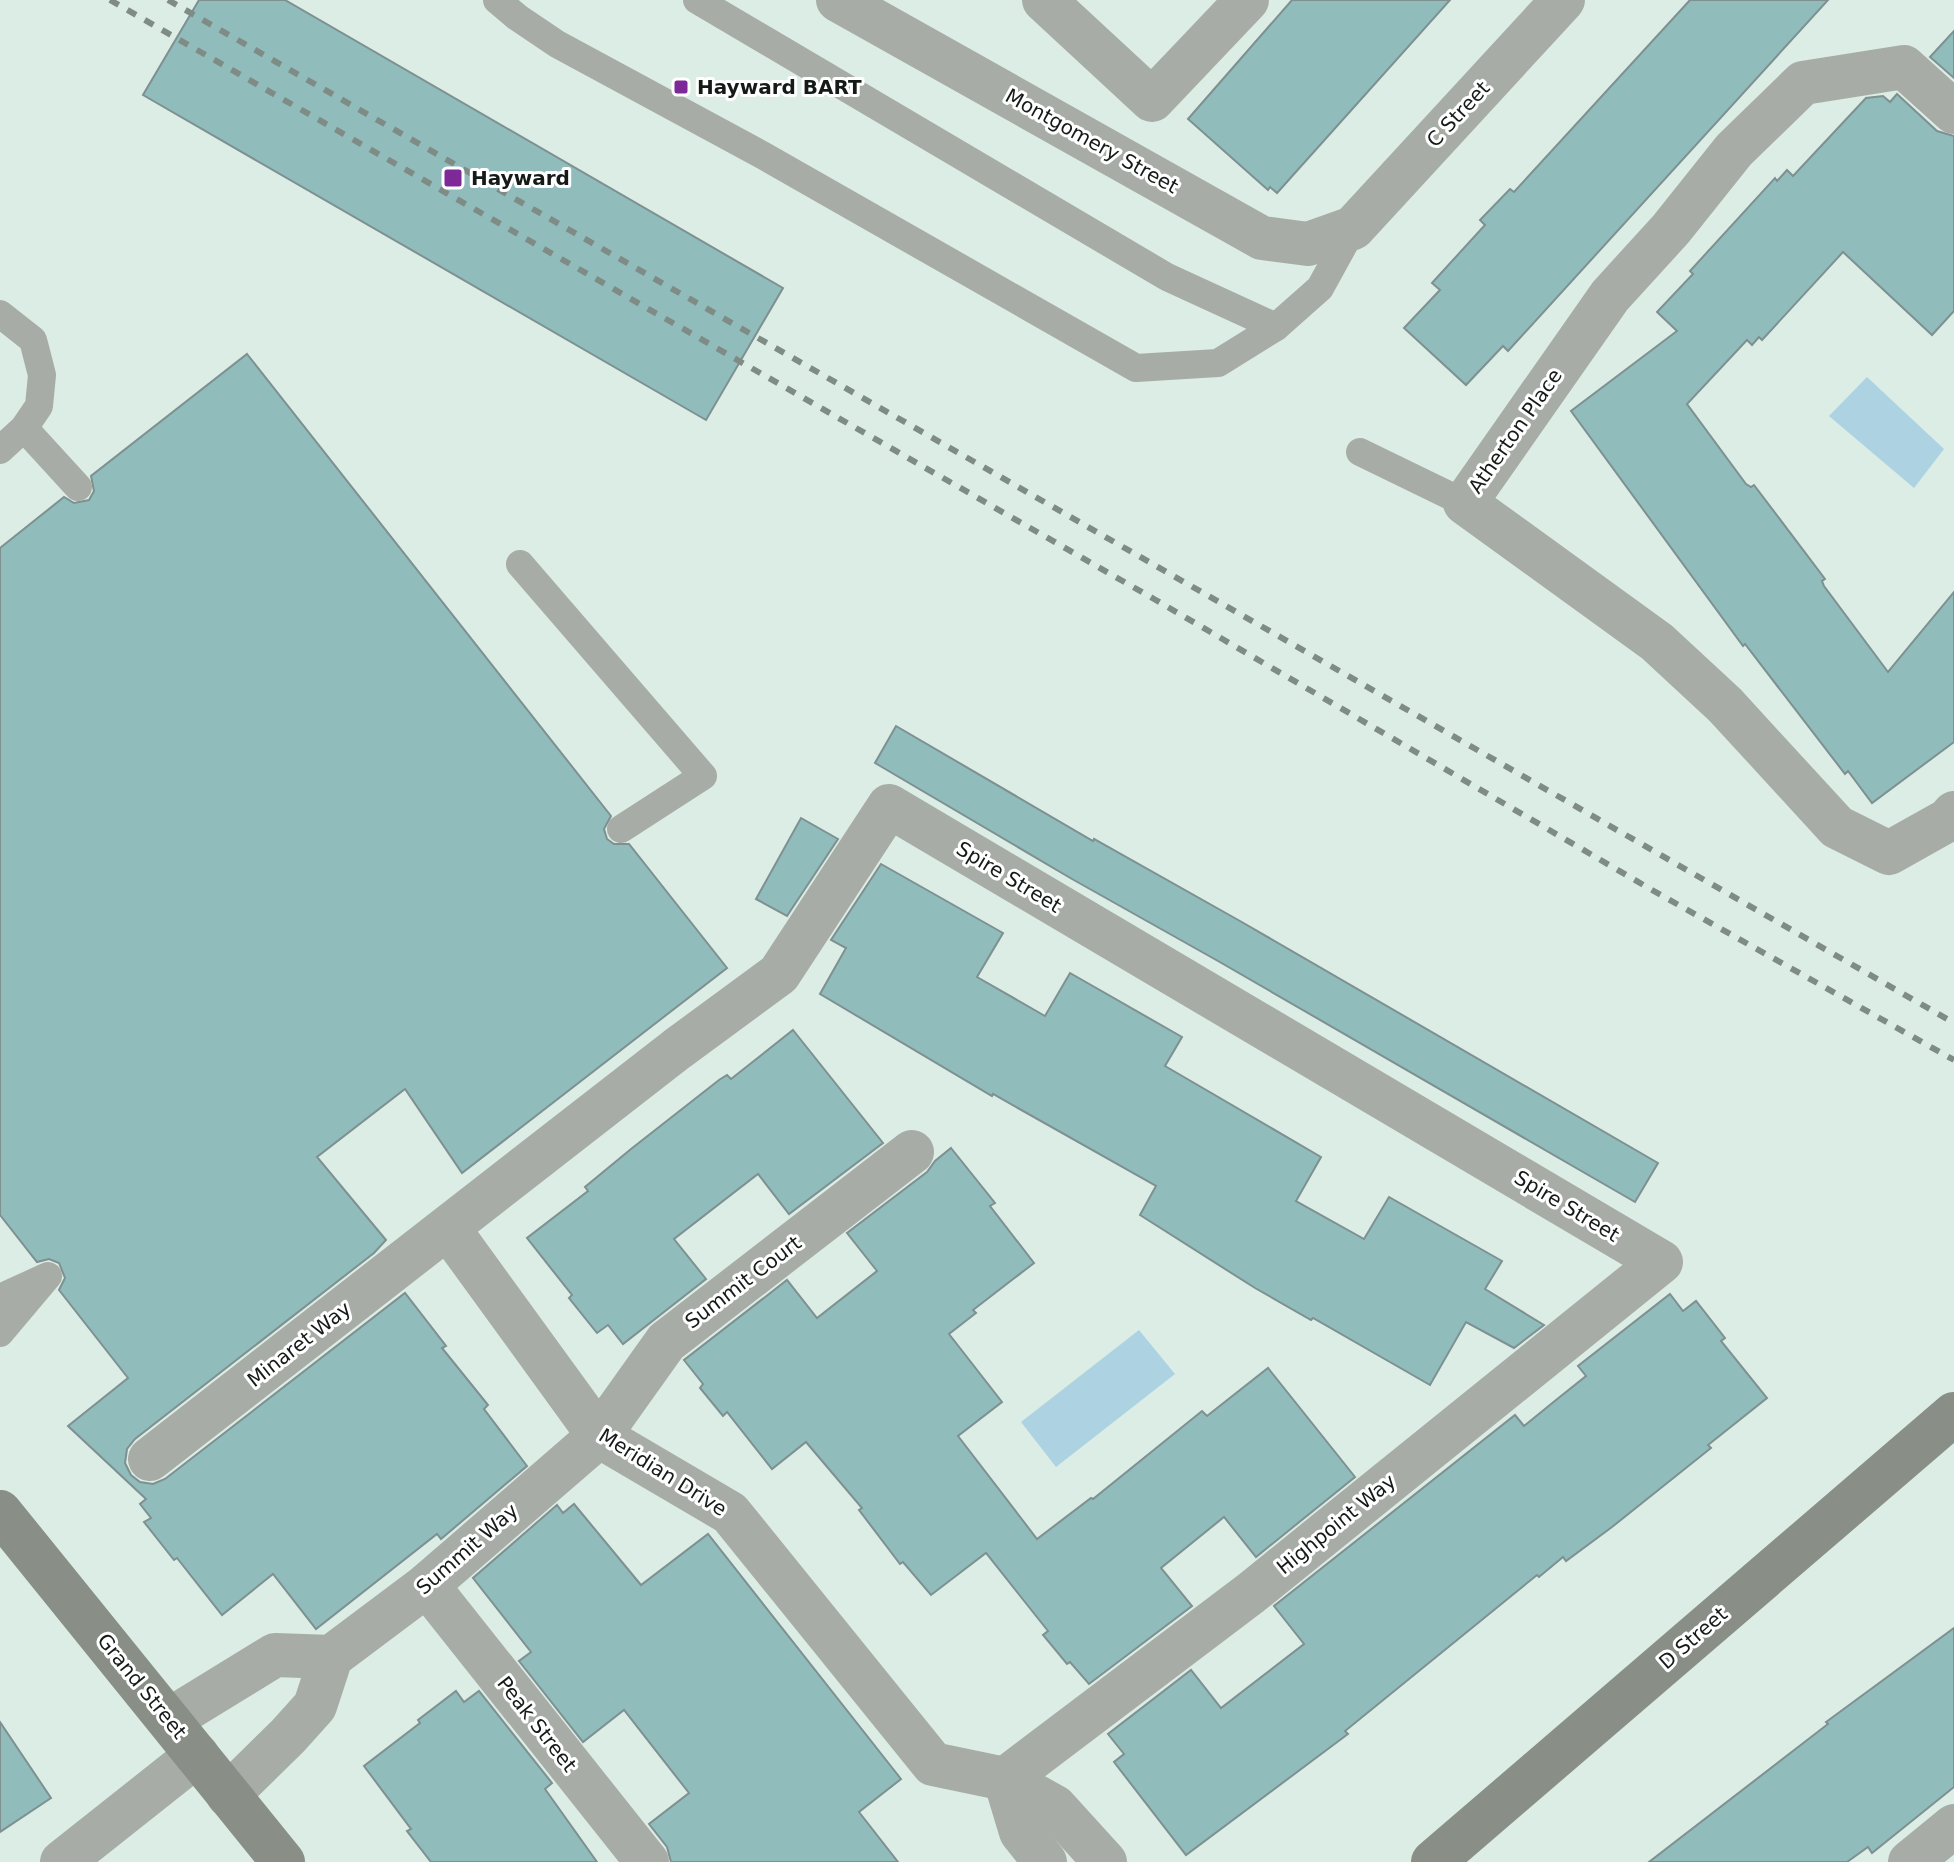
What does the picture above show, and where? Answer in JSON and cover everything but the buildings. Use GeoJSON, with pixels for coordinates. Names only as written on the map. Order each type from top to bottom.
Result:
{"type":"FeatureCollection","features":[{"type":"Feature","properties":{"kind":"main road","name":"D Street"},"geometry":{"type":"LineString","coordinates":[[1433,1862],[1954,1414]]}},
{"type":"Feature","properties":{"kind":"main road","name":"Grand Street"},"geometry":{"type":"LineString","coordinates":[[0,1512],[283,1862]]}},
{"type":"Feature","properties":{"kind":"street","name":"Montgomery Street"},"geometry":{"type":"LineString","coordinates":[[838,0],[1262,238],[1308,244],[1353,228]]}},
{"type":"Feature","properties":{"kind":"street"},"geometry":{"type":"LineString","coordinates":[[1044,0],[1152,100],[1247,0]]}},
{"type":"Feature","properties":{"kind":"street","name":"C Street"},"geometry":{"type":"LineString","coordinates":[[1353,228],[1563,0]]}},
{"type":"Feature","properties":{"kind":"street","name":"Atherton Place"},"geometry":{"type":"LineString","coordinates":[[1954,112],[1904,67],[1803,83],[1734,150],[1671,229],[1610,296],[1465,503],[1657,642],[1725,705],[1837,827],[1889,853],[1948,820],[1954,813]]}},
{"type":"Feature","properties":{"kind":"street","name":"Spire Street"},"geometry":{"type":"LineString","coordinates":[[448,1228],[677,1049],[779,974],[889,806],[1661,1262]]}},
{"type":"Feature","properties":{"kind":"street","name":"Summit Court"},"geometry":{"type":"LineString","coordinates":[[599,1436],[666,1342],[912,1152]]}},
{"type":"Feature","properties":{"kind":"street","name":"Meridian Drive"},"geometry":{"type":"LineString","coordinates":[[448,1228],[599,1436],[730,1513],[933,1764],[1005,1779],[1055,1807],[1105,1862]]}},
{"type":"Feature","properties":{"kind":"street","name":"Minaret Way"},"geometry":{"type":"LineString","coordinates":[[150,1459],[448,1228]]}},
{"type":"Feature","properties":{"kind":"street","name":"Highpoint Way"},"geometry":{"type":"LineString","coordinates":[[1005,1779],[1251,1593],[1661,1262]]}},
{"type":"Feature","properties":{"kind":"street","name":"Summit Way"},"geometry":{"type":"LineString","coordinates":[[331,1657],[427,1585],[599,1436]]}},
{"type":"Feature","properties":{"kind":"street","name":"Peak Street"},"geometry":{"type":"LineString","coordinates":[[427,1585],[647,1862]]}},
{"type":"Feature","properties":{"kind":"street"},"geometry":{"type":"LineString","coordinates":[[169,1720],[275,1655],[331,1657],[315,1706],[228,1795]]}},
{"type":"Feature","properties":{"kind":"street"},"geometry":{"type":"LineString","coordinates":[[62,1862],[197,1755]]}},
{"type":"Feature","properties":{"kind":"street"},"geometry":{"type":"LineString","coordinates":[[1005,1779],[1021,1832],[1045,1862]]}},
{"type":"Feature","properties":{"kind":"street"},"geometry":{"type":"LineString","coordinates":[[1910,1862],[1954,1826]]}},
{"type":"Feature","properties":{"kind":"lane"},"geometry":{"type":"LineString","coordinates":[[497,0],[557,44],[764,156],[1136,368],[1218,363],[1276,327],[1320,288],[1353,228]]}},
{"type":"Feature","properties":{"kind":"lane"},"geometry":{"type":"LineString","coordinates":[[697,0],[1167,277],[1276,327]]}},
{"type":"Feature","properties":{"kind":"lane"},"geometry":{"type":"LineString","coordinates":[[0,450],[24,428],[39,406],[42,375],[33,340],[1,311]]}},
{"type":"Feature","properties":{"kind":"lane"},"geometry":{"type":"LineString","coordinates":[[24,428],[78,487]]}},
{"type":"Feature","properties":{"kind":"lane"},"geometry":{"type":"LineString","coordinates":[[1360,452],[1465,503]]}},
{"type":"Feature","properties":{"kind":"lane"},"geometry":{"type":"LineString","coordinates":[[520,564],[703,776],[621,829]]}},
{"type":"Feature","properties":{"kind":"lane"},"geometry":{"type":"LineString","coordinates":[[0,1298],[48,1276],[0,1333]]}},
{"type":"Feature","properties":{"kind":"water"},"geometry":{"type":"Polygon","coordinates":[[[1867,377],[1944,449],[1914,488],[1829,416],[1867,377]]]}},
{"type":"Feature","properties":{"kind":"water"},"geometry":{"type":"Polygon","coordinates":[[[1139,1330],[1175,1374],[1056,1467],[1021,1422],[1139,1330]]]}},
{"type":"Feature","properties":{"kind":"railway"},"geometry":{"type":"LineString","coordinates":[[110,0],[1154,599],[1652,890],[1954,1060]]}},
{"type":"Feature","properties":{"kind":"railway"},"geometry":{"type":"LineString","coordinates":[[168,0],[1954,1023]]}},
{"type":"Feature","properties":{"kind":"place","name":"Hayward BART"},"geometry":{"type":"Point","coordinates":[681,87]}},
{"type":"Feature","properties":{"kind":"place","name":"Hayward"},"geometry":{"type":"Point","coordinates":[453,178]}}]}
